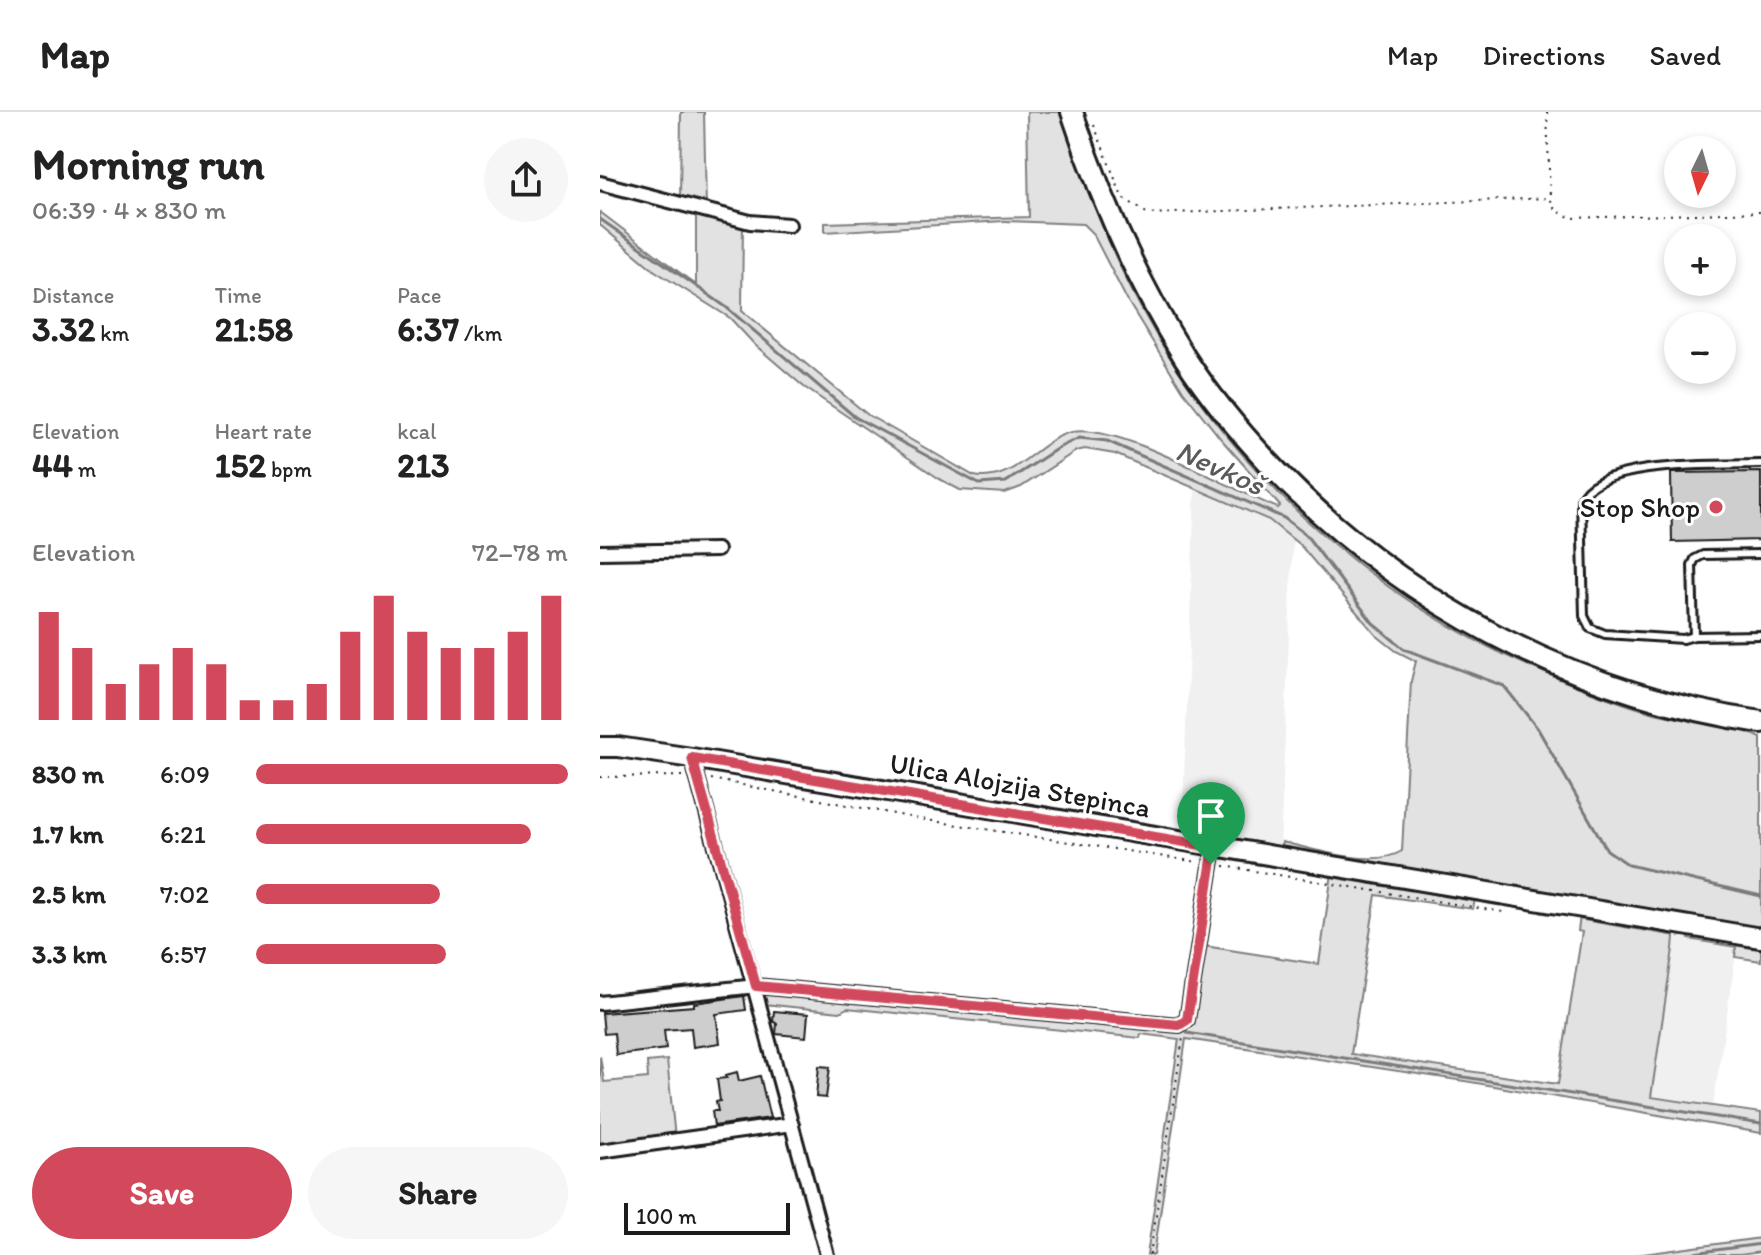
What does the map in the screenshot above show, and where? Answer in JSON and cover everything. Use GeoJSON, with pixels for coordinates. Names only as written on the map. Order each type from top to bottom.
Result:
{"type":"FeatureCollection","features":[{"type":"Feature","properties":{"kind":"main road"},"geometry":{"type":"LineString","coordinates":[[1072,112],[1089,165],[1128,258],[1187,360],[1247,439],[1324,517],[1382,566],[1428,597],[1465,620],[1530,652],[1595,680],[1654,699],[1761,722]]}},
{"type":"Feature","properties":{"kind":"main road","name":"Ulica Alojzija Stepinca"},"geometry":{"type":"LineString","coordinates":[[600,747],[692,758],[1212,856],[1761,938]]}},
{"type":"Feature","properties":{"kind":"street"},"geometry":{"type":"LineString","coordinates":[[600,183],[750,222],[789,225]]}},
{"type":"Feature","properties":{"kind":"street"},"geometry":{"type":"LineString","coordinates":[[600,552],[717,550]]}},
{"type":"Feature","properties":{"kind":"street"},"geometry":{"type":"LineString","coordinates":[[692,758],[827,1255]]}},
{"type":"Feature","properties":{"kind":"street"},"geometry":{"type":"LineString","coordinates":[[600,1003],[756,986],[1183,1024],[1187,1020],[1212,856]]}},
{"type":"Feature","properties":{"kind":"street"},"geometry":{"type":"LineString","coordinates":[[600,1151],[792,1124]]}},
{"type":"Feature","properties":{"kind":"lane"},"geometry":{"type":"LineString","coordinates":[[1761,464],[1669,466],[1602,479],[1584,492],[1581,515],[1586,623],[1590,628],[1605,634],[1683,639],[1694,636],[1761,635]]}},
{"type":"Feature","properties":{"kind":"lane"},"geometry":{"type":"LineString","coordinates":[[1694,636],[1692,565],[1695,559],[1703,555],[1761,554]]}},
{"type":"Feature","properties":{"kind":"path"},"geometry":{"type":"LineString","coordinates":[[1547,112],[1550,198],[1555,210],[1571,218],[1761,212]]}},
{"type":"Feature","properties":{"kind":"path"},"geometry":{"type":"LineString","coordinates":[[1094,126],[1122,197],[1148,214],[1550,198]]}},
{"type":"Feature","properties":{"kind":"path"},"geometry":{"type":"LineString","coordinates":[[600,777],[697,776],[920,819],[1212,856],[1503,912]]}},
{"type":"Feature","properties":{"kind":"path"},"geometry":{"type":"LineString","coordinates":[[1150,1255],[1183,1024]]}},
{"type":"Feature","properties":{"kind":"shaded area"},"geometry":{"type":"Polygon","coordinates":[[[681,112],[704,112],[706,208],[680,202],[681,112]]]}},
{"type":"Feature","properties":{"kind":"shaded area"},"geometry":{"type":"Polygon","coordinates":[[[1027,112],[1060,112],[1106,236],[1141,308],[1176,366],[1215,421],[1308,522],[1360,566],[1416,605],[1475,640],[1625,704],[1667,716],[1737,729],[1761,738],[1761,925],[1752,929],[1280,851],[1282,842],[1359,858],[1390,856],[1402,851],[1411,681],[1416,661],[1396,651],[1376,635],[1301,546],[1269,520],[1115,454],[1085,449],[1076,451],[1021,487],[1005,493],[960,490],[804,387],[755,345],[730,318],[655,271],[600,225],[600,212],[696,285],[696,212],[743,224],[742,311],[868,415],[974,476],[989,477],[1015,467],[1060,436],[1072,432],[1093,432],[1145,447],[1278,508],[1280,506],[1183,391],[1127,300],[1093,234],[1083,224],[1004,221],[825,232],[825,223],[1029,217],[1027,112]]]}},
{"type":"Feature","properties":{"kind":"shaded area"},"geometry":{"type":"Polygon","coordinates":[[[1195,487],[1270,520],[1293,539],[1280,851],[1182,834],[1195,487]]]}},
{"type":"Feature","properties":{"kind":"shaded area"},"geometry":{"type":"Polygon","coordinates":[[[1332,873],[1476,895],[1473,909],[1376,895],[1351,1054],[1558,1084],[1582,932],[1578,931],[1580,916],[1672,931],[1673,949],[1651,1097],[1761,1113],[1761,1133],[1471,1082],[1186,1039],[1154,1255],[1147,1255],[1179,1039],[1141,1034],[1140,1038],[847,1008],[840,1012],[764,1004],[761,991],[1190,1028],[1204,946],[1319,964],[1332,873]]]}},
{"type":"Feature","properties":{"kind":"shaded area"},"geometry":{"type":"Polygon","coordinates":[[[1691,933],[1761,943],[1761,961],[1735,957],[1736,947],[1689,939],[1691,933]]]}},
{"type":"Feature","properties":{"kind":"shaded area"},"geometry":{"type":"Polygon","coordinates":[[[1674,936],[1737,947],[1713,1106],[1651,1098],[1674,936]]]}},
{"type":"Feature","properties":{"kind":"shaded area"},"geometry":{"type":"Polygon","coordinates":[[[600,1056],[604,1082],[648,1078],[647,1062],[667,1060],[675,1138],[600,1148],[600,1056]]]}},
{"type":"Feature","properties":{"kind":"shaded area"},"geometry":{"type":"Polygon","coordinates":[[[1761,1238],[1761,1252],[1740,1255],[1636,1255],[1761,1238]]]}},
{"type":"Feature","properties":{"kind":"building","name":"Stop Shop"},"geometry":{"type":"Polygon","coordinates":[[[1761,472],[1761,540],[1672,542],[1671,473],[1761,472]]]}},
{"type":"Feature","properties":{"kind":"building"},"geometry":{"type":"Polygon","coordinates":[[[744,996],[746,1010],[716,1014],[720,1043],[693,1047],[691,1028],[664,1030],[666,1049],[616,1055],[614,1033],[604,1034],[602,1013],[694,1006],[694,1003],[744,996]]]}},
{"type":"Feature","properties":{"kind":"building"},"geometry":{"type":"Polygon","coordinates":[[[774,1011],[808,1014],[806,1037],[776,1034],[774,1011]]]}},
{"type":"Feature","properties":{"kind":"building"},"geometry":{"type":"Polygon","coordinates":[[[819,1066],[830,1067],[826,1098],[816,1097],[819,1066]]]}},
{"type":"Feature","properties":{"kind":"building"},"geometry":{"type":"Polygon","coordinates":[[[737,1072],[739,1081],[760,1076],[770,1118],[714,1126],[712,1111],[718,1111],[716,1102],[720,1101],[717,1079],[737,1072]]]}},
{"type":"Feature","properties":{"kind":"waterway","name":"Nevkoš"},"geometry":{"type":"LineString","coordinates":[[600,219],[726,307],[855,417],[979,484],[1006,482],[1079,438],[1107,441],[1284,518],[1306,535],[1373,623],[1404,649],[1504,686],[1538,729],[1607,850],[1629,865],[1761,896]]}},
{"type":"Feature","properties":{"kind":"waterway"},"geometry":{"type":"LineString","coordinates":[[1128,842],[1164,848]]}},
{"type":"Feature","properties":{"kind":"waterway"},"geometry":{"type":"LineString","coordinates":[[1218,857],[1245,862]]}},
{"type":"Feature","properties":{"kind":"waterway"},"geometry":{"type":"LineString","coordinates":[[1251,863],[1284,868]]}},
{"type":"Feature","properties":{"kind":"waterway"},"geometry":{"type":"LineString","coordinates":[[1328,876],[1500,905]]}},
{"type":"Feature","properties":{"kind":"waterway"},"geometry":{"type":"LineString","coordinates":[[1541,912],[1560,915]]}},
{"type":"Feature","properties":{"kind":"waterway"},"geometry":{"type":"LineString","coordinates":[[1581,919],[1674,935]]}},
{"type":"Feature","properties":{"kind":"waterway"},"geometry":{"type":"LineString","coordinates":[[1737,945],[1761,949]]}},
{"type":"Feature","properties":{"kind":"waterway"},"geometry":{"type":"LineString","coordinates":[[1004,1015],[1180,1032]]}},
{"type":"Feature","properties":{"kind":"waterway"},"geometry":{"type":"LineString","coordinates":[[1187,1033],[1761,1124]]}},
{"type":"Feature","properties":{"kind":"waterway"},"geometry":{"type":"LineString","coordinates":[[1678,1255],[1761,1244]]}},
{"type":"Feature","properties":{"kind":"place","name":"Stop Shop"},"geometry":{"type":"Point","coordinates":[1716,507]}},
{"type":"Feature","properties":{"kind":"route"},"geometry":{"type":"LineString","coordinates":[[692,758],[1214,847],[1211,864],[1187,1020],[1183,1024],[756,986],[692,758]]}}]}
